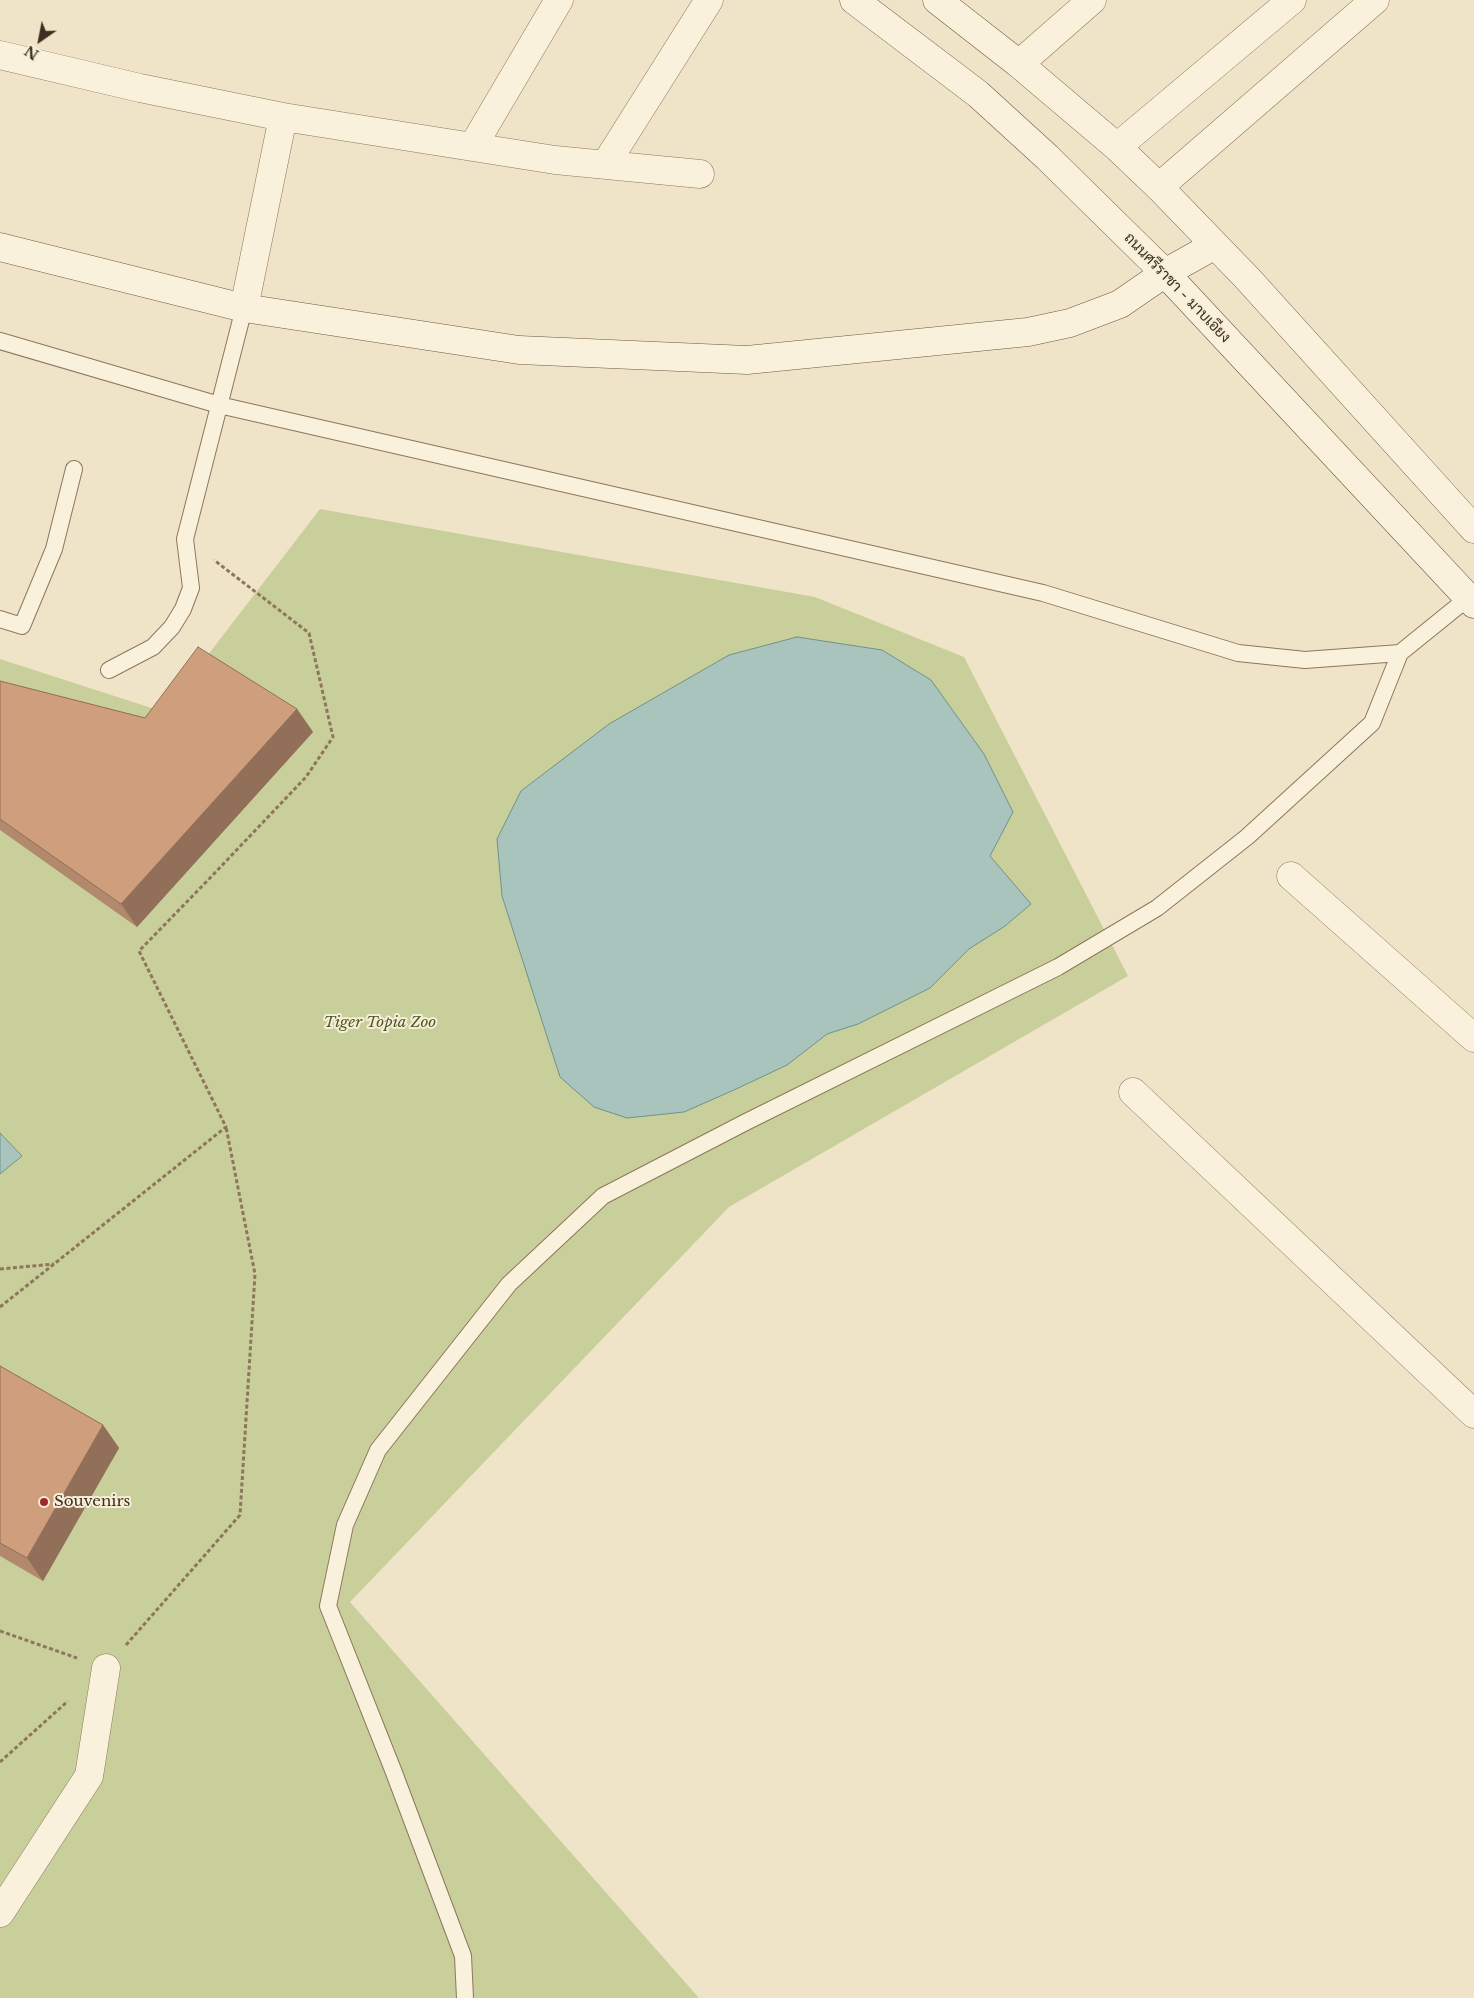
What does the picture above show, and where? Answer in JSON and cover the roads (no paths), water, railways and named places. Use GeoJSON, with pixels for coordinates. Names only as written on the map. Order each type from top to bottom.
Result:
{"type":"FeatureCollection","features":[{"type":"Feature","properties":{"kind":"street"},"geometry":{"type":"LineString","coordinates":[[473,146],[559,0]]}},
{"type":"Feature","properties":{"kind":"street"},"geometry":{"type":"LineString","coordinates":[[605,165],[709,0]]}},
{"type":"Feature","properties":{"kind":"street","name":"ถนนศรีราชา - มาบเอียง"},"geometry":{"type":"LineString","coordinates":[[854,0],[978,94],[1048,157],[1165,273],[1472,598]]}},
{"type":"Feature","properties":{"kind":"street"},"geometry":{"type":"LineString","coordinates":[[937,0],[1117,146],[1160,187],[1248,279],[1474,529]]}},
{"type":"Feature","properties":{"kind":"street"},"geometry":{"type":"LineString","coordinates":[[1018,64],[1092,0]]}},
{"type":"Feature","properties":{"kind":"street"},"geometry":{"type":"LineString","coordinates":[[1117,146],[1292,0]]}},
{"type":"Feature","properties":{"kind":"street"},"geometry":{"type":"LineString","coordinates":[[1160,187],[1375,0]]}},
{"type":"Feature","properties":{"kind":"street"},"geometry":{"type":"LineString","coordinates":[[0,55],[140,88],[283,117],[555,160],[700,174]]}},
{"type":"Feature","properties":{"kind":"street"},"geometry":{"type":"LineString","coordinates":[[244,308],[283,117]]}},
{"type":"Feature","properties":{"kind":"street"},"geometry":{"type":"LineString","coordinates":[[0,247],[244,308],[519,350],[747,360],[1028,332],[1070,323],[1120,304],[1165,273],[1215,245]]}},
{"type":"Feature","properties":{"kind":"street"},"geometry":{"type":"LineString","coordinates":[[1292,876],[1474,1038]]}},
{"type":"Feature","properties":{"kind":"street"},"geometry":{"type":"LineString","coordinates":[[1133,1092],[1474,1414]]}},
{"type":"Feature","properties":{"kind":"street"},"geometry":{"type":"LineString","coordinates":[[0,1914],[89,1776],[106,1668]]}},
{"type":"Feature","properties":{"kind":"lane"},"geometry":{"type":"LineString","coordinates":[[109,670],[153,647],[172,627],[183,609],[191,588],[185,539],[244,308]]}},
{"type":"Feature","properties":{"kind":"lane"},"geometry":{"type":"LineString","coordinates":[[0,341],[219,404],[1043,593],[1238,654],[1305,660],[1400,653]]}},
{"type":"Feature","properties":{"kind":"lane"},"geometry":{"type":"LineString","coordinates":[[0,619],[22,626],[54,549],[74,469]]}},
{"type":"Feature","properties":{"kind":"lane"},"geometry":{"type":"LineString","coordinates":[[465,1998],[463,1956],[393,1770],[328,1606],[345,1525],[378,1450],[509,1284],[603,1196],[746,1122],[1058,967],[1157,908],[1247,837],[1372,723],[1400,653],[1472,598]]}},
{"type":"Feature","properties":{"kind":"water"},"geometry":{"type":"Polygon","coordinates":[[[797,637],[882,650],[931,680],[984,754],[1013,812],[990,856],[1031,904],[1005,926],[969,949],[930,988],[858,1024],[827,1034],[787,1065],[734,1090],[684,1112],[627,1118],[594,1107],[560,1077],[502,896],[497,839],[521,791],[609,724],[729,655],[797,637]]]}},
{"type":"Feature","properties":{"kind":"water"},"geometry":{"type":"Polygon","coordinates":[[[0,1133],[22,1156],[0,1174],[0,1133]]]}},
{"type":"Feature","properties":{"kind":"place","name":"Souvenirs"},"geometry":{"type":"Point","coordinates":[44,1502]}},
{"type":"Feature","properties":{"kind":"park label","name":"Tiger Topia Zoo"},"geometry":{"type":"Point","coordinates":[380,1023]}}]}
